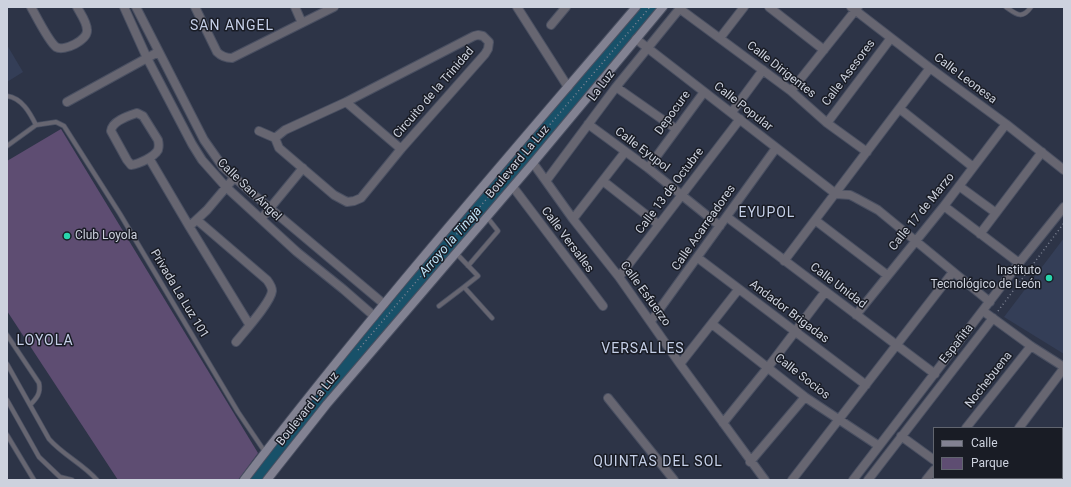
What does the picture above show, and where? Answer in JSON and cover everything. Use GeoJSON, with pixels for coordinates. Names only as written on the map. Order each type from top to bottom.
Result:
{"type":"FeatureCollection","features":[{"type":"Feature","properties":{"kind":"main road","name":"Boulevard La Luz"},"geometry":{"type":"LineString","coordinates":[[244,480],[374,316],[636,7]]}},
{"type":"Feature","properties":{"kind":"main road","name":"Boulevard La Luz"},"geometry":{"type":"LineString","coordinates":[[267,480],[327,404],[513,187],[663,7]]}},
{"type":"Feature","properties":{"kind":"street"},"geometry":{"type":"LineString","coordinates":[[31,7],[51,42],[58,48],[62,49],[67,48],[85,37],[87,34],[86,26],[77,7]]}},
{"type":"Feature","properties":{"kind":"street","name":"Calle San Ángel"},"geometry":{"type":"LineString","coordinates":[[124,7],[147,58],[192,144],[202,160],[226,187],[297,252],[374,316]]}},
{"type":"Feature","properties":{"kind":"street","name":"Calle San Ángel"},"geometry":{"type":"LineString","coordinates":[[136,7],[204,140],[223,167],[234,178],[384,304]]}},
{"type":"Feature","properties":{"kind":"street"},"geometry":{"type":"LineString","coordinates":[[195,7],[217,52],[221,56],[227,58],[232,58],[334,7]]}},
{"type":"Feature","properties":{"kind":"street"},"geometry":{"type":"LineString","coordinates":[[295,7],[302,23]]}},
{"type":"Feature","properties":{"kind":"street"},"geometry":{"type":"LineString","coordinates":[[517,7],[568,87]]}},
{"type":"Feature","properties":{"kind":"street"},"geometry":{"type":"LineString","coordinates":[[551,25],[566,7]]}},
{"type":"Feature","properties":{"kind":"street"},"geometry":{"type":"LineString","coordinates":[[720,38],[744,7]]}},
{"type":"Feature","properties":{"kind":"street"},"geometry":{"type":"LineString","coordinates":[[769,7],[824,50]]}},
{"type":"Feature","properties":{"kind":"street","name":"Calle Dirigentes"},"geometry":{"type":"LineString","coordinates":[[680,8],[792,90],[827,123],[866,152]]}},
{"type":"Feature","properties":{"kind":"street","name":"La Luz"},"geometry":{"type":"LineString","coordinates":[[546,181],[616,86],[680,8]]}},
{"type":"Feature","properties":{"kind":"street"},"geometry":{"type":"LineString","coordinates":[[792,90],[855,8]]}},
{"type":"Feature","properties":{"kind":"street","name":"Calle Leonesa"},"geometry":{"type":"LineString","coordinates":[[855,8],[891,38],[1006,124],[1064,170]]}},
{"type":"Feature","properties":{"kind":"street","name":"Circuito de la Trinidad"},"geometry":{"type":"LineString","coordinates":[[478,35],[486,38],[489,45],[485,54],[401,149],[366,193],[354,201],[347,202],[334,195],[279,148],[276,144],[275,138],[285,130],[346,102],[474,36],[478,35]]}},
{"type":"Feature","properties":{"kind":"street","name":"Calle Asesores"},"geometry":{"type":"LineString","coordinates":[[827,123],[891,38]]}},
{"type":"Feature","properties":{"kind":"street","name":"Calle Popular"},"geometry":{"type":"LineString","coordinates":[[636,39],[836,194]]}},
{"type":"Feature","properties":{"kind":"street"},"geometry":{"type":"LineString","coordinates":[[67,102],[158,52]]}},
{"type":"Feature","properties":{"kind":"street"},"geometry":{"type":"LineString","coordinates":[[784,261],[930,68]]}},
{"type":"Feature","properties":{"kind":"street"},"geometry":{"type":"LineString","coordinates":[[732,112],[763,70]]}},
{"type":"Feature","properties":{"kind":"street"},"geometry":{"type":"LineString","coordinates":[[616,86],[676,129]]}},
{"type":"Feature","properties":{"kind":"street","name":"Depocure"},"geometry":{"type":"LineString","coordinates":[[648,168],[704,92]]}},
{"type":"Feature","properties":{"kind":"street"},"geometry":{"type":"LineString","coordinates":[[346,102],[401,149]]}},
{"type":"Feature","properties":{"kind":"street"},"geometry":{"type":"LineString","coordinates":[[900,109],[973,167]]}},
{"type":"Feature","properties":{"kind":"street"},"geometry":{"type":"LineString","coordinates":[[137,113],[143,116],[159,144],[156,153],[149,158],[135,165],[129,163],[112,135],[111,127],[114,124],[137,113]]}},
{"type":"Feature","properties":{"kind":"street","name":"Calle 13 de Octubre"},"geometry":{"type":"LineString","coordinates":[[619,277],[740,119]]}},
{"type":"Feature","properties":{"kind":"street","name":"Calle Eyupol"},"geometry":{"type":"LineString","coordinates":[[588,124],[648,168],[720,226]]}},
{"type":"Feature","properties":{"kind":"street","name":"Calle 17 de Marzo"},"geometry":{"type":"LineString","coordinates":[[856,315],[944,206],[1006,124]]}},
{"type":"Feature","properties":{"kind":"street"},"geometry":{"type":"LineString","coordinates":[[259,131],[275,138]]}},
{"type":"Feature","properties":{"kind":"street","name":"Calle Acarreadores"},"geometry":{"type":"LineString","coordinates":[[651,322],[776,148]]}},
{"type":"Feature","properties":{"kind":"street"},"geometry":{"type":"LineString","coordinates":[[573,219],[626,152]]}},
{"type":"Feature","properties":{"kind":"street"},"geometry":{"type":"LineString","coordinates":[[980,234],[1042,152]]}},
{"type":"Feature","properties":{"kind":"street"},"geometry":{"type":"LineString","coordinates":[[149,158],[249,324]]}},
{"type":"Feature","properties":{"kind":"street","name":"Calle Esfuerzo"},"geometry":{"type":"LineString","coordinates":[[533,163],[573,219],[619,277],[750,462],[765,480]]}},
{"type":"Feature","properties":{"kind":"street"},"geometry":{"type":"LineString","coordinates":[[261,218],[303,168]]}},
{"type":"Feature","properties":{"kind":"street"},"geometry":{"type":"LineString","coordinates":[[189,226],[197,220],[234,178]]}},
{"type":"Feature","properties":{"kind":"street"},"geometry":{"type":"LineString","coordinates":[[603,181],[659,225]]}},
{"type":"Feature","properties":{"kind":"street"},"geometry":{"type":"LineString","coordinates":[[959,186],[996,213]]}},
{"type":"Feature","properties":{"kind":"street","name":"Calle Versalles"},"geometry":{"type":"LineString","coordinates":[[513,187],[603,306]]}},
{"type":"Feature","properties":{"kind":"street"},"geometry":{"type":"LineString","coordinates":[[836,194],[850,195],[878,210],[990,302]]}},
{"type":"Feature","properties":{"kind":"street"},"geometry":{"type":"LineString","coordinates":[[944,206],[1019,263]]}},
{"type":"Feature","properties":{"kind":"street"},"geometry":{"type":"LineString","coordinates":[[853,480],[1019,263],[1064,207]]}},
{"type":"Feature","properties":{"kind":"street","name":"Calle Unidad"},"geometry":{"type":"LineString","coordinates":[[726,217],[935,374]]}},
{"type":"Feature","properties":{"kind":"street"},"geometry":{"type":"LineString","coordinates":[[197,220],[267,280],[272,286],[272,293],[268,302],[236,342]]}},
{"type":"Feature","properties":{"kind":"street"},"geometry":{"type":"LineString","coordinates":[[815,220],[887,275]]}},
{"type":"Feature","properties":{"kind":"street","name":"Andador Brigadas"},"geometry":{"type":"LineString","coordinates":[[698,258],[738,290],[773,314],[866,385]]}},
{"type":"Feature","properties":{"kind":"street"},"geometry":{"type":"LineString","coordinates":[[792,480],[953,272]]}},
{"type":"Feature","properties":{"kind":"street"},"geometry":{"type":"LineString","coordinates":[[680,364],[738,290]]}},
{"type":"Feature","properties":{"kind":"street"},"geometry":{"type":"LineString","coordinates":[[723,423],[769,366],[825,292]]}},
{"type":"Feature","properties":{"kind":"street"},"geometry":{"type":"LineString","coordinates":[[983,311],[1064,368],[1020,427]]}},
{"type":"Feature","properties":{"kind":"street","name":"Españita"},"geometry":{"type":"LineString","coordinates":[[868,480],[993,318]]}},
{"type":"Feature","properties":{"kind":"street","name":"Calle Socios"},"geometry":{"type":"LineString","coordinates":[[712,324],[769,366],[806,396],[879,446]]}},
{"type":"Feature","properties":{"kind":"street","name":"Nochebuena"},"geometry":{"type":"LineString","coordinates":[[967,427],[1031,346]]}},
{"type":"Feature","properties":{"kind":"street"},"geometry":{"type":"LineString","coordinates":[[750,462],[806,396]]}},
{"type":"Feature","properties":{"kind":"street"},"geometry":{"type":"LineString","coordinates":[[608,398],[674,480]]}},
{"type":"Feature","properties":{"kind":"street"},"geometry":{"type":"LineString","coordinates":[[901,436],[933,459]]}},
{"type":"Feature","properties":{"kind":"street"},"geometry":{"type":"LineString","coordinates":[[926,480],[933,471]]}},
{"type":"Feature","properties":{"kind":"lane"},"geometry":{"type":"LineString","coordinates":[[1006,7],[1016,14],[1022,15],[1028,12],[1031,7]]}},
{"type":"Feature","properties":{"kind":"lane"},"geometry":{"type":"LineString","coordinates":[[7,96],[18,100],[30,114],[36,125],[7,146]]}},
{"type":"Feature","properties":{"kind":"lane","name":"Privada La Luz 101"},"geometry":{"type":"LineString","coordinates":[[36,125],[56,122],[64,126],[120,214],[238,412],[265,452]]}},
{"type":"Feature","properties":{"kind":"lane"},"geometry":{"type":"LineString","coordinates":[[468,266],[498,231],[487,217]]}},
{"type":"Feature","properties":{"kind":"lane"},"geometry":{"type":"LineString","coordinates":[[439,306],[478,276],[456,253]]}},
{"type":"Feature","properties":{"kind":"lane"},"geometry":{"type":"LineString","coordinates":[[464,287],[492,318]]}},
{"type":"Feature","properties":{"kind":"lane"},"geometry":{"type":"LineString","coordinates":[[7,335],[39,383],[40,394],[30,405]]}},
{"type":"Feature","properties":{"kind":"lane"},"geometry":{"type":"LineString","coordinates":[[7,364],[43,428],[55,445],[84,467],[97,480]]}},
{"type":"Feature","properties":{"kind":"lane"},"geometry":{"type":"LineString","coordinates":[[7,400],[39,457],[58,478],[72,480]]}},
{"type":"Feature","properties":{"kind":"lane"},"geometry":{"type":"LineString","coordinates":[[7,435],[34,480]]}},
{"type":"Feature","properties":{"kind":"path"},"geometry":{"type":"LineString","coordinates":[[355,354],[650,7]]}},
{"type":"Feature","properties":{"kind":"path"},"geometry":{"type":"LineString","coordinates":[[993,318],[1064,223]]}},
{"type":"Feature","properties":{"kind":"path"},"geometry":{"type":"LineString","coordinates":[[296,428],[310,409]]}},
{"type":"Feature","properties":{"kind":"shaded area"},"geometry":{"type":"Polygon","coordinates":[[[7,45],[23,72],[7,82],[7,45]]]}},
{"type":"Feature","properties":{"kind":"shaded area","name":"Instituto Tecnológico de León"},"geometry":{"type":"Polygon","coordinates":[[[1064,238],[1064,354],[1004,317],[1064,238]]]}},
{"type":"Feature","properties":{"kind":"green space","name":"Club Loyola"},"geometry":{"type":"Polygon","coordinates":[[[61,129],[258,453],[238,480],[118,480],[7,311],[7,161],[61,129]]]}},
{"type":"Feature","properties":{"kind":"waterway","name":"Arroyo la Tinaja"},"geometry":{"type":"LineString","coordinates":[[254,480],[324,390],[651,7]]}},
{"type":"Feature","properties":{"kind":"place","name":"Club Loyola"},"geometry":{"type":"Point","coordinates":[67,236]}},
{"type":"Feature","properties":{"kind":"place","name":"Instituto Tecnológico de León"},"geometry":{"type":"Point","coordinates":[1049,278]}},
{"type":"Feature","properties":{"kind":"district","name":"SAN ANGEL"},"geometry":{"type":"Point","coordinates":[232,26]}},
{"type":"Feature","properties":{"kind":"district","name":"EYUPOL"},"geometry":{"type":"Point","coordinates":[767,213]}},
{"type":"Feature","properties":{"kind":"district","name":"LOYOLA"},"geometry":{"type":"Point","coordinates":[45,341]}},
{"type":"Feature","properties":{"kind":"district","name":"VERSALLES"},"geometry":{"type":"Point","coordinates":[643,349]}},
{"type":"Feature","properties":{"kind":"district","name":"QUINTAS DEL SOL"},"geometry":{"type":"Point","coordinates":[658,462]}}]}
